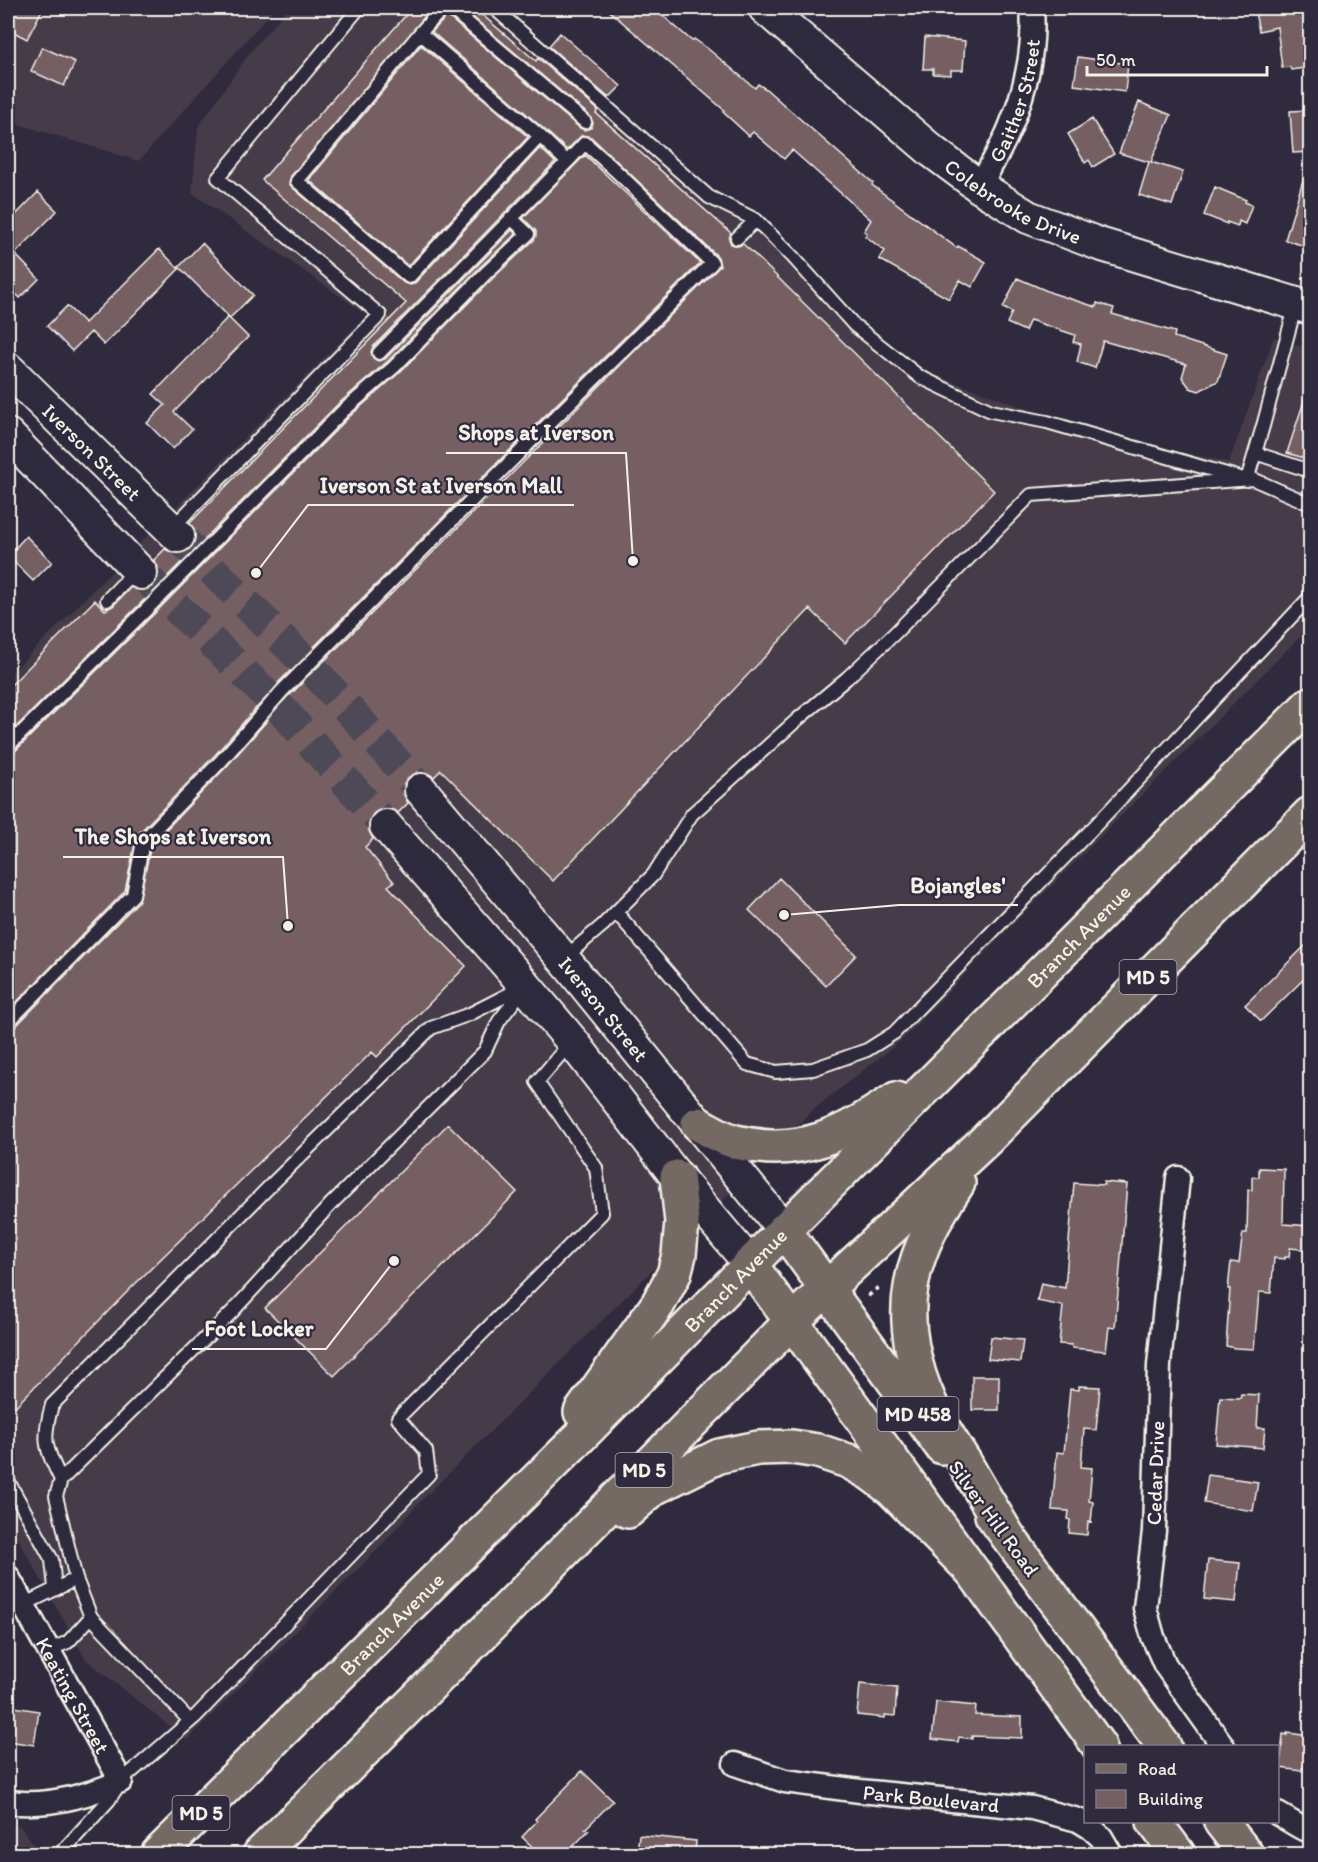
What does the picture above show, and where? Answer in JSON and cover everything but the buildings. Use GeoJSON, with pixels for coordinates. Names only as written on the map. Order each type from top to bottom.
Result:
{"type":"FeatureCollection","features":[{"type":"Feature","properties":{"kind":"main road","name":"Colebrooke Drive"},"geometry":{"type":"LineString","coordinates":[[765,8],[933,152],[980,187],[1028,217],[1099,244],[1303,305]]}},
{"type":"Feature","properties":{"kind":"main road","name":"Iverson Street"},"geometry":{"type":"LineString","coordinates":[[8,369],[174,533]]}},
{"type":"Feature","properties":{"kind":"main road"},"geometry":{"type":"LineString","coordinates":[[8,435],[139,571]]}},
{"type":"Feature","properties":{"kind":"main road","name":"Branch Avenue"},"geometry":{"type":"LineString","coordinates":[[158,1854],[515,1502],[1311,704]]}},
{"type":"Feature","properties":{"kind":"main road","name":"Iverson Street"},"geometry":{"type":"LineString","coordinates":[[421,790],[563,959],[784,1230]]}},
{"type":"Feature","properties":{"kind":"main road","name":"MD 5"},"geometry":{"type":"LineString","coordinates":[[260,1854],[791,1322],[986,1140],[1311,814]]}},
{"type":"Feature","properties":{"kind":"main road"},"geometry":{"type":"LineString","coordinates":[[386,826],[572,1041],[677,1177],[750,1264]]}},
{"type":"Feature","properties":{"kind":"main road"},"geometry":{"type":"LineString","coordinates":[[698,1124],[734,1142],[768,1147],[793,1147],[817,1142],[857,1125],[948,1066]]}},
{"type":"Feature","properties":{"kind":"main road"},"geometry":{"type":"LineString","coordinates":[[986,1140],[936,1217],[926,1238],[917,1260],[911,1286],[909,1310],[915,1358],[930,1403],[1009,1538]]}},
{"type":"Feature","properties":{"kind":"main road"},"geometry":{"type":"LineString","coordinates":[[515,1502],[621,1358],[658,1304],[674,1274],[679,1255],[682,1222],[677,1177]]}},
{"type":"Feature","properties":{"kind":"main road","name":"Silver Hill Road"},"geometry":{"type":"LineString","coordinates":[[784,1230],[1163,1745]]}},
{"type":"Feature","properties":{"kind":"main road","name":"MD 458"},"geometry":{"type":"LineString","coordinates":[[750,1264],[1098,1745]]}},
{"type":"Feature","properties":{"kind":"main road"},"geometry":{"type":"LineString","coordinates":[[497,1619],[654,1488],[719,1456],[758,1448],[792,1447],[818,1451],[848,1461],[871,1474],[891,1489],[972,1571]]}},
{"type":"Feature","properties":{"kind":"main road"},"geometry":{"type":"LineString","coordinates":[[1155,1823],[1178,1854]]}},
{"type":"Feature","properties":{"kind":"main road"},"geometry":{"type":"LineString","coordinates":[[1223,1823],[1246,1854]]}},
{"type":"Feature","properties":{"kind":"street","name":"Gaither Street"},"geometry":{"type":"LineString","coordinates":[[980,187],[1011,125],[1027,76],[1033,28],[1032,8]]}},
{"type":"Feature","properties":{"kind":"street","name":"Cedar Drive"},"geometry":{"type":"LineString","coordinates":[[1178,1178],[1159,1365],[1154,1531],[1145,1608],[1153,1637],[1165,1665],[1222,1745]]}},
{"type":"Feature","properties":{"kind":"street","name":"Keating Street"},"geometry":{"type":"LineString","coordinates":[[8,1577],[122,1781]]}},
{"type":"Feature","properties":{"kind":"street","name":"Park Boulevard"},"geometry":{"type":"LineString","coordinates":[[735,1764],[785,1781],[894,1795],[1032,1808],[1078,1820],[1101,1837],[1111,1854]]}},
{"type":"Feature","properties":{"kind":"street"},"geometry":{"type":"LineString","coordinates":[[8,1802],[40,1803],[69,1799],[95,1793],[122,1781]]}},
{"type":"Feature","properties":{"kind":"street"},"geometry":{"type":"LineString","coordinates":[[1279,1815],[1311,1831]]}},
{"type":"Feature","properties":{"kind":"lane"},"geometry":{"type":"LineString","coordinates":[[174,533],[380,315],[218,178],[359,8]]}},
{"type":"Feature","properties":{"kind":"lane"},"geometry":{"type":"LineString","coordinates":[[443,8],[297,181],[409,277],[540,136]]}},
{"type":"Feature","properties":{"kind":"lane"},"geometry":{"type":"LineString","coordinates":[[450,8],[585,122]]}},
{"type":"Feature","properties":{"kind":"lane"},"geometry":{"type":"LineString","coordinates":[[494,8],[623,119],[709,197],[756,219],[854,325],[920,377],[991,411],[1047,422],[1246,480]]}},
{"type":"Feature","properties":{"kind":"lane"},"geometry":{"type":"LineString","coordinates":[[420,33],[567,162]]}},
{"type":"Feature","properties":{"kind":"lane"},"geometry":{"type":"LineString","coordinates":[[8,1022],[134,895],[143,841],[220,761],[282,691],[712,262],[585,143],[379,353]]}},
{"type":"Feature","properties":{"kind":"lane"},"geometry":{"type":"LineString","coordinates":[[8,746],[343,411],[393,367],[528,234],[511,218]]}},
{"type":"Feature","properties":{"kind":"lane"},"geometry":{"type":"LineString","coordinates":[[737,238],[756,219]]}},
{"type":"Feature","properties":{"kind":"lane"},"geometry":{"type":"LineString","coordinates":[[1246,480],[1303,305]]}},
{"type":"Feature","properties":{"kind":"lane"},"geometry":{"type":"LineString","coordinates":[[1255,453],[1311,471]]}},
{"type":"Feature","properties":{"kind":"lane"},"geometry":{"type":"LineString","coordinates":[[563,959],[616,912],[653,875],[692,814],[894,634],[1031,495],[1253,479],[1311,504]]}},
{"type":"Feature","properties":{"kind":"lane"},"geometry":{"type":"LineString","coordinates":[[107,600],[139,571]]}},
{"type":"Feature","properties":{"kind":"lane"},"geometry":{"type":"LineString","coordinates":[[616,912],[747,1064],[776,1072],[813,1069],[867,1050],[894,1033],[1092,829],[1311,597]]}},
{"type":"Feature","properties":{"kind":"lane"},"geometry":{"type":"LineString","coordinates":[[61,1479],[48,1452],[45,1428],[51,1405],[431,1028],[470,1014],[525,986]]}},
{"type":"Feature","properties":{"kind":"lane"},"geometry":{"type":"LineString","coordinates":[[190,1721],[91,1617],[76,1579],[56,1496],[61,1479],[232,1312],[331,1204],[485,1051],[499,1021],[525,986]]}},
{"type":"Feature","properties":{"kind":"lane"},"geometry":{"type":"LineString","coordinates":[[60,1854],[109,1800],[122,1781],[190,1721],[429,1474],[426,1451],[398,1418],[602,1213],[596,1168],[537,1082],[572,1041]]}},
{"type":"Feature","properties":{"kind":"lane"},"geometry":{"type":"LineString","coordinates":[[8,1481],[52,1560],[55,1588]]}},
{"type":"Feature","properties":{"kind":"lane"},"geometry":{"type":"LineString","coordinates":[[23,1605],[76,1579]]}},
{"type":"Feature","properties":{"kind":"lane"},"geometry":{"type":"LineString","coordinates":[[49,1650],[68,1642],[91,1617]]}},
{"type":"Feature","properties":{"kind":"shaded area"},"geometry":{"type":"Polygon","coordinates":[[[8,8],[275,8],[139,161],[8,121],[8,8]]]}},
{"type":"Feature","properties":{"kind":"shaded area"},"geometry":{"type":"Polygon","coordinates":[[[288,8],[503,8],[705,185],[748,214],[857,320],[930,373],[1017,405],[1131,443],[1229,462],[1274,337],[1310,349],[1310,627],[1019,918],[903,1039],[813,1110],[418,1504],[380,1547],[187,1740],[86,1660],[8,1521],[8,676],[367,315],[192,193],[198,127],[250,52],[288,8]]]}},
{"type":"Feature","properties":{"kind":"shaded area"},"geometry":{"type":"Polygon","coordinates":[[[8,1824],[20,1826],[41,1854],[8,1854],[8,1824]]]}},
{"type":"Feature","properties":{"kind":"tunnel"},"geometry":{"type":"LineString","coordinates":[[178,536],[313,670],[421,790]]}},
{"type":"Feature","properties":{"kind":"tunnel"},"geometry":{"type":"LineString","coordinates":[[141,573],[280,708],[386,826]]}},
{"type":"Feature","properties":{"kind":"place","name":"Shops at Iverson"},"geometry":{"type":"Point","coordinates":[633,561]}},
{"type":"Feature","properties":{"kind":"place","name":"Iverson St at Iverson Mall"},"geometry":{"type":"Point","coordinates":[256,573]}},
{"type":"Feature","properties":{"kind":"place","name":"Bojangles'"},"geometry":{"type":"Point","coordinates":[784,915]}},
{"type":"Feature","properties":{"kind":"place","name":"The Shops at Iverson"},"geometry":{"type":"Point","coordinates":[288,926]}},
{"type":"Feature","properties":{"kind":"place","name":"Foot Locker"},"geometry":{"type":"Point","coordinates":[394,1261]}}]}
